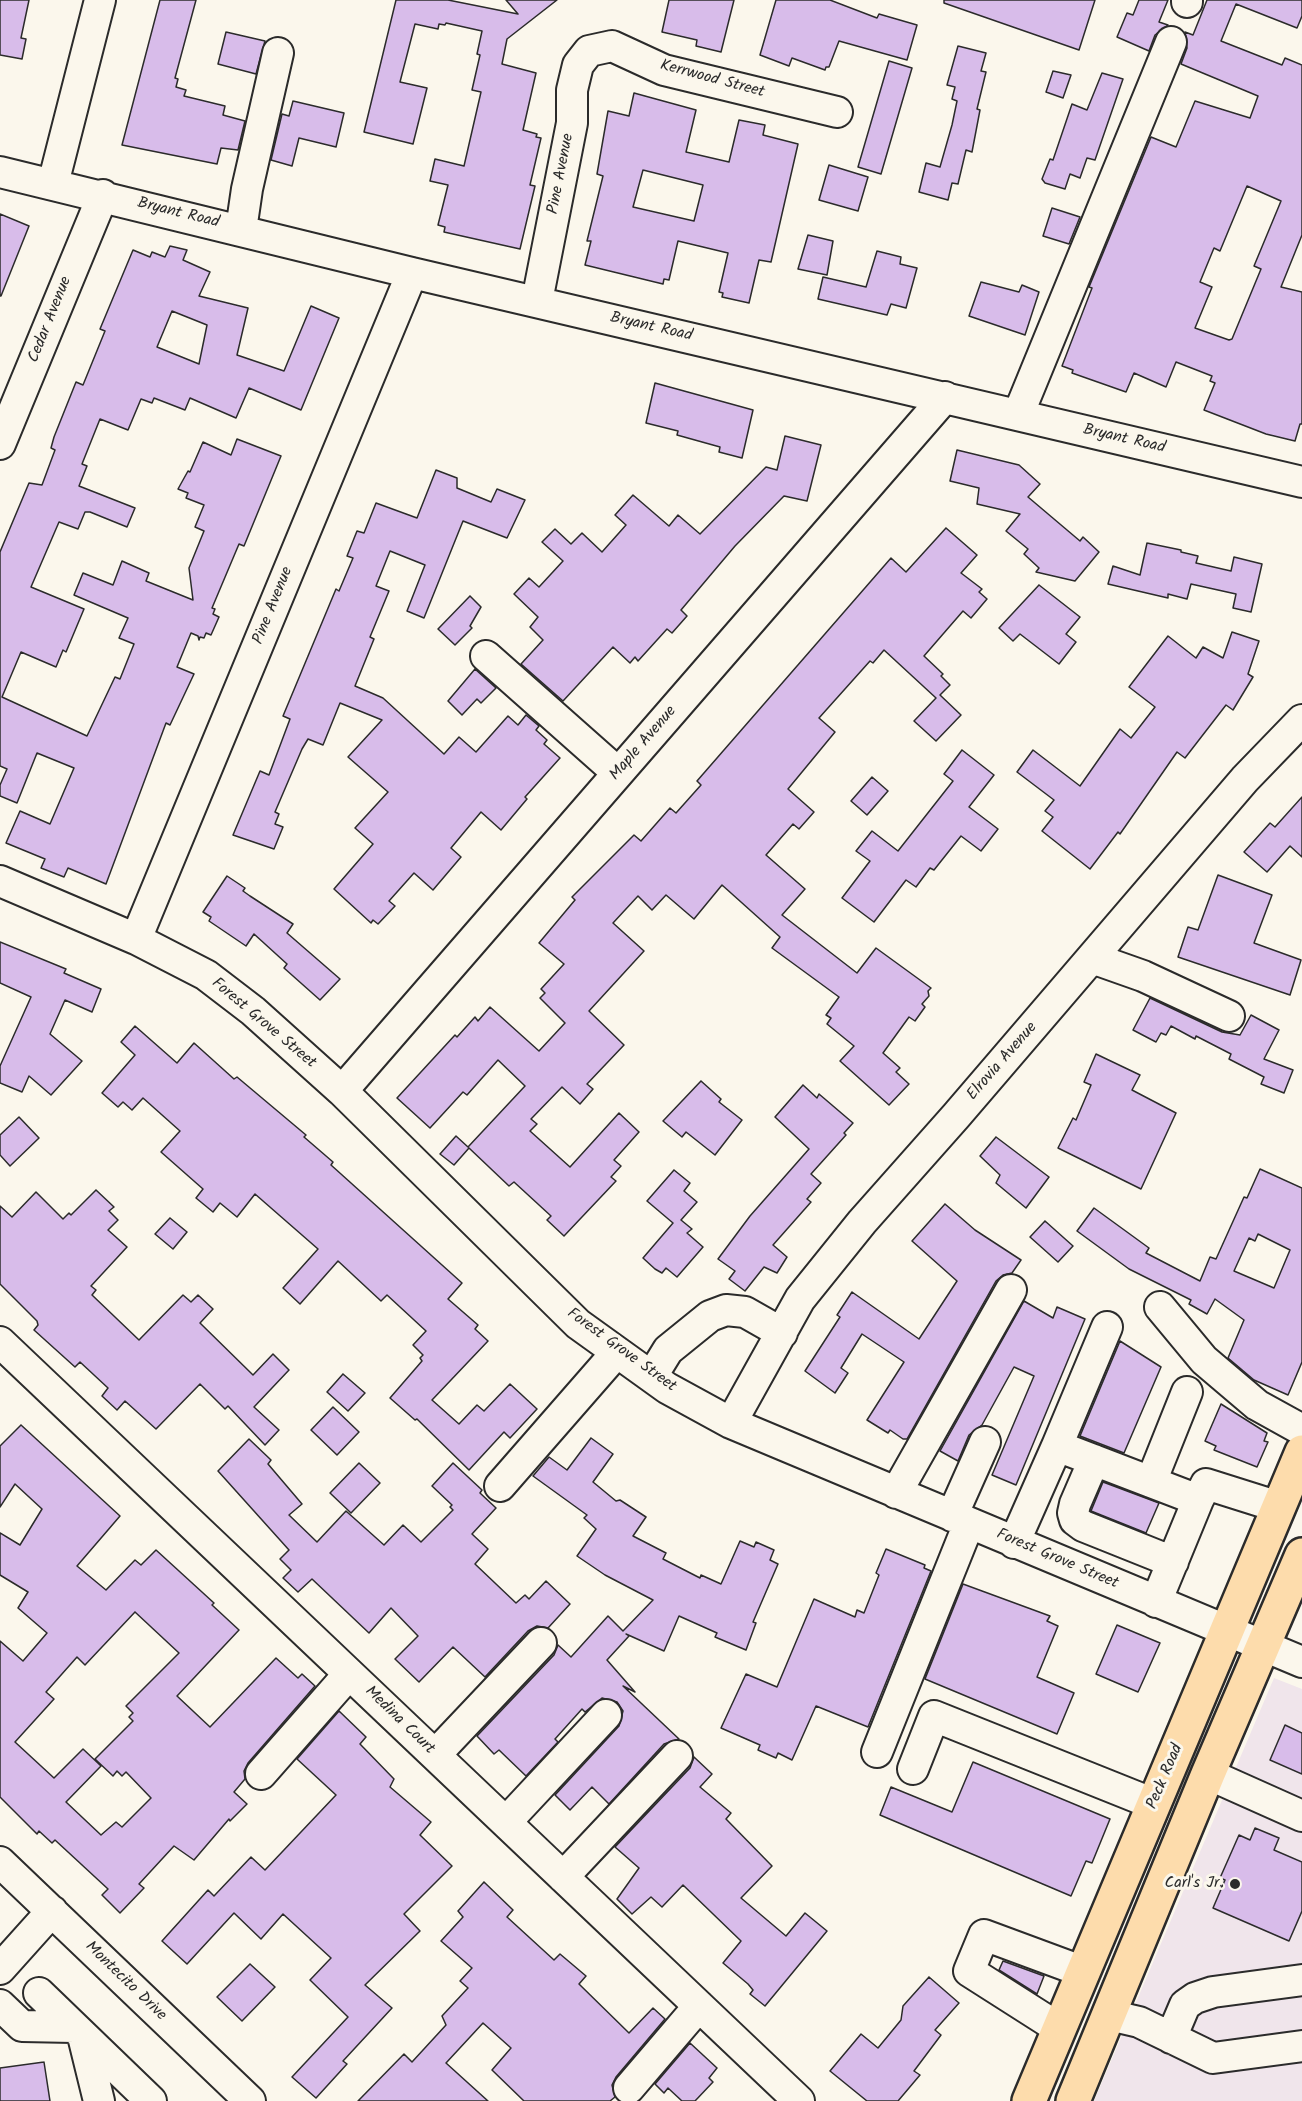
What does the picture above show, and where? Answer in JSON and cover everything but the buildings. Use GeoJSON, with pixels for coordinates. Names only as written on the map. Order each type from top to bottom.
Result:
{"type":"FeatureCollection","features":[{"type":"Feature","properties":{"kind":"main road","name":"Peck Road"},"geometry":{"type":"LineString","coordinates":[[1029,2101],[1302,1452]]}},
{"type":"Feature","properties":{"kind":"main road"},"geometry":{"type":"LineString","coordinates":[[1073,2101],[1208,1774],[1263,1647],[1299,1572]]}},
{"type":"Feature","properties":{"kind":"main road"},"geometry":{"type":"LineString","coordinates":[[1078,1986],[1109,2015]]}},
{"type":"Feature","properties":{"kind":"street"},"geometry":{"type":"LineString","coordinates":[[53,184],[100,0]]}},
{"type":"Feature","properties":{"kind":"street"},"geometry":{"type":"LineString","coordinates":[[1018,415],[1171,42]]}},
{"type":"Feature","properties":{"kind":"street","name":"Kerrwood Street"},"geometry":{"type":"LineString","coordinates":[[589,51],[612,46],[664,70],[837,112]]}},
{"type":"Feature","properties":{"kind":"street","name":"Pine Avenue"},"geometry":{"type":"LineString","coordinates":[[537,301],[573,123],[573,90],[578,65],[589,51]]}},
{"type":"Feature","properties":{"kind":"street"},"geometry":{"type":"LineString","coordinates":[[241,230],[247,189],[278,53]]}},
{"type":"Feature","properties":{"kind":"street","name":"Bryant Road"},"geometry":{"type":"LineString","coordinates":[[0,172],[103,195],[412,273],[1302,482]]}},
{"type":"Feature","properties":{"kind":"street","name":"Cedar Avenue"},"geometry":{"type":"LineString","coordinates":[[0,444],[103,195]]}},
{"type":"Feature","properties":{"kind":"street","name":"Pine Avenue"},"geometry":{"type":"LineString","coordinates":[[136,939],[412,273]]}},
{"type":"Feature","properties":{"kind":"street","name":"Maple Avenue"},"geometry":{"type":"LineString","coordinates":[[342,1091],[945,397]]}},
{"type":"Feature","properties":{"kind":"street"},"geometry":{"type":"LineString","coordinates":[[486,656],[618,773]]}},
{"type":"Feature","properties":{"kind":"street","name":"Elrovia Avenue"},"geometry":{"type":"LineString","coordinates":[[731,1424],[801,1299],[862,1222],[1245,779],[1302,720]]}},
{"type":"Feature","properties":{"kind":"street","name":"Forest Grove Street"},"geometry":{"type":"LineString","coordinates":[[0,881],[136,939],[206,975],[253,1011],[342,1091],[578,1324],[651,1376],[731,1424],[1302,1662]]}},
{"type":"Feature","properties":{"kind":"street"},"geometry":{"type":"LineString","coordinates":[[1092,958],[1143,976],[1229,1016]]}},
{"type":"Feature","properties":{"kind":"street"},"geometry":{"type":"LineString","coordinates":[[896,1493],[1011,1290]]}},
{"type":"Feature","properties":{"kind":"street"},"geometry":{"type":"LineString","coordinates":[[1160,1307],[1204,1360],[1257,1405],[1302,1430]]}},
{"type":"Feature","properties":{"kind":"street"},"geometry":{"type":"LineString","coordinates":[[651,1376],[668,1350],[681,1338],[710,1316],[726,1310],[745,1312],[782,1333]]}},
{"type":"Feature","properties":{"kind":"street"},"geometry":{"type":"LineString","coordinates":[[1014,1542],[1107,1327]]}},
{"type":"Feature","properties":{"kind":"street","name":"Medina Court"},"geometry":{"type":"LineString","coordinates":[[0,1342],[799,2101]]}},
{"type":"Feature","properties":{"kind":"street"},"geometry":{"type":"LineString","coordinates":[[500,1486],[617,1352]]}},
{"type":"Feature","properties":{"kind":"street"},"geometry":{"type":"LineString","coordinates":[[1150,1482],[1186,1392]]}},
{"type":"Feature","properties":{"kind":"street"},"geometry":{"type":"LineString","coordinates":[[877,1752],[960,1520],[985,1442]]}},
{"type":"Feature","properties":{"kind":"street"},"geometry":{"type":"LineString","coordinates":[[1057,1446],[1198,1500]]}},
{"type":"Feature","properties":{"kind":"street"},"geometry":{"type":"LineString","coordinates":[[1094,1460],[1073,1513],[1075,1520],[1083,1526],[1173,1562]]}},
{"type":"Feature","properties":{"kind":"street"},"geometry":{"type":"LineString","coordinates":[[1156,1602],[1206,1484],[1279,1507]]}},
{"type":"Feature","properties":{"kind":"street"},"geometry":{"type":"LineString","coordinates":[[435,1755],[541,1643]]}},
{"type":"Feature","properties":{"kind":"street"},"geometry":{"type":"LineString","coordinates":[[261,1774],[349,1674]]}},
{"type":"Feature","properties":{"kind":"street"},"geometry":{"type":"LineString","coordinates":[[506,1822],[606,1715]]}},
{"type":"Feature","properties":{"kind":"street"},"geometry":{"type":"LineString","coordinates":[[913,1769],[934,1716],[1154,1804]]}},
{"type":"Feature","properties":{"kind":"street"},"geometry":{"type":"LineString","coordinates":[[563,1877],[677,1756]]}},
{"type":"Feature","properties":{"kind":"street"},"geometry":{"type":"LineString","coordinates":[[1208,1774],[1302,1816]]}},
{"type":"Feature","properties":{"kind":"street","name":"Montecito Drive"},"geometry":{"type":"LineString","coordinates":[[0,1862],[250,2101]]}},
{"type":"Feature","properties":{"kind":"street"},"geometry":{"type":"LineString","coordinates":[[0,1969],[52,1911]]}},
{"type":"Feature","properties":{"kind":"street"},"geometry":{"type":"LineString","coordinates":[[1060,2029],[969,1971],[984,1935],[1078,1986]]}},
{"type":"Feature","properties":{"kind":"street"},"geometry":{"type":"LineString","coordinates":[[1171,2038],[1185,2005],[1195,1998],[1213,1992],[1302,1980]]}},
{"type":"Feature","properties":{"kind":"street"},"geometry":{"type":"LineString","coordinates":[[39,1993],[151,2101]]}},
{"type":"Feature","properties":{"kind":"street"},"geometry":{"type":"LineString","coordinates":[[0,2005],[22,2026],[13,2029]]}},
{"type":"Feature","properties":{"kind":"street"},"geometry":{"type":"LineString","coordinates":[[630,2088],[699,2006]]}},
{"type":"Feature","properties":{"kind":"street"},"geometry":{"type":"LineString","coordinates":[[1109,2015],[1139,2022],[1213,2058],[1302,2046]]}},
{"type":"Feature","properties":{"kind":"street"},"geometry":{"type":"LineString","coordinates":[[13,2029],[79,2031]]}},
{"type":"Feature","properties":{"kind":"street"},"geometry":{"type":"LineString","coordinates":[[79,2031],[99,2101]]}},
{"type":"Feature","properties":{"kind":"shaded area"},"geometry":{"type":"Polygon","coordinates":[[[1274,1678],[1302,1689],[1302,2101],[1094,2101],[1274,1678]]]}},
{"type":"Feature","properties":{"kind":"place","name":"Carl's Jr."},"geometry":{"type":"Point","coordinates":[1235,1884]}}]}
